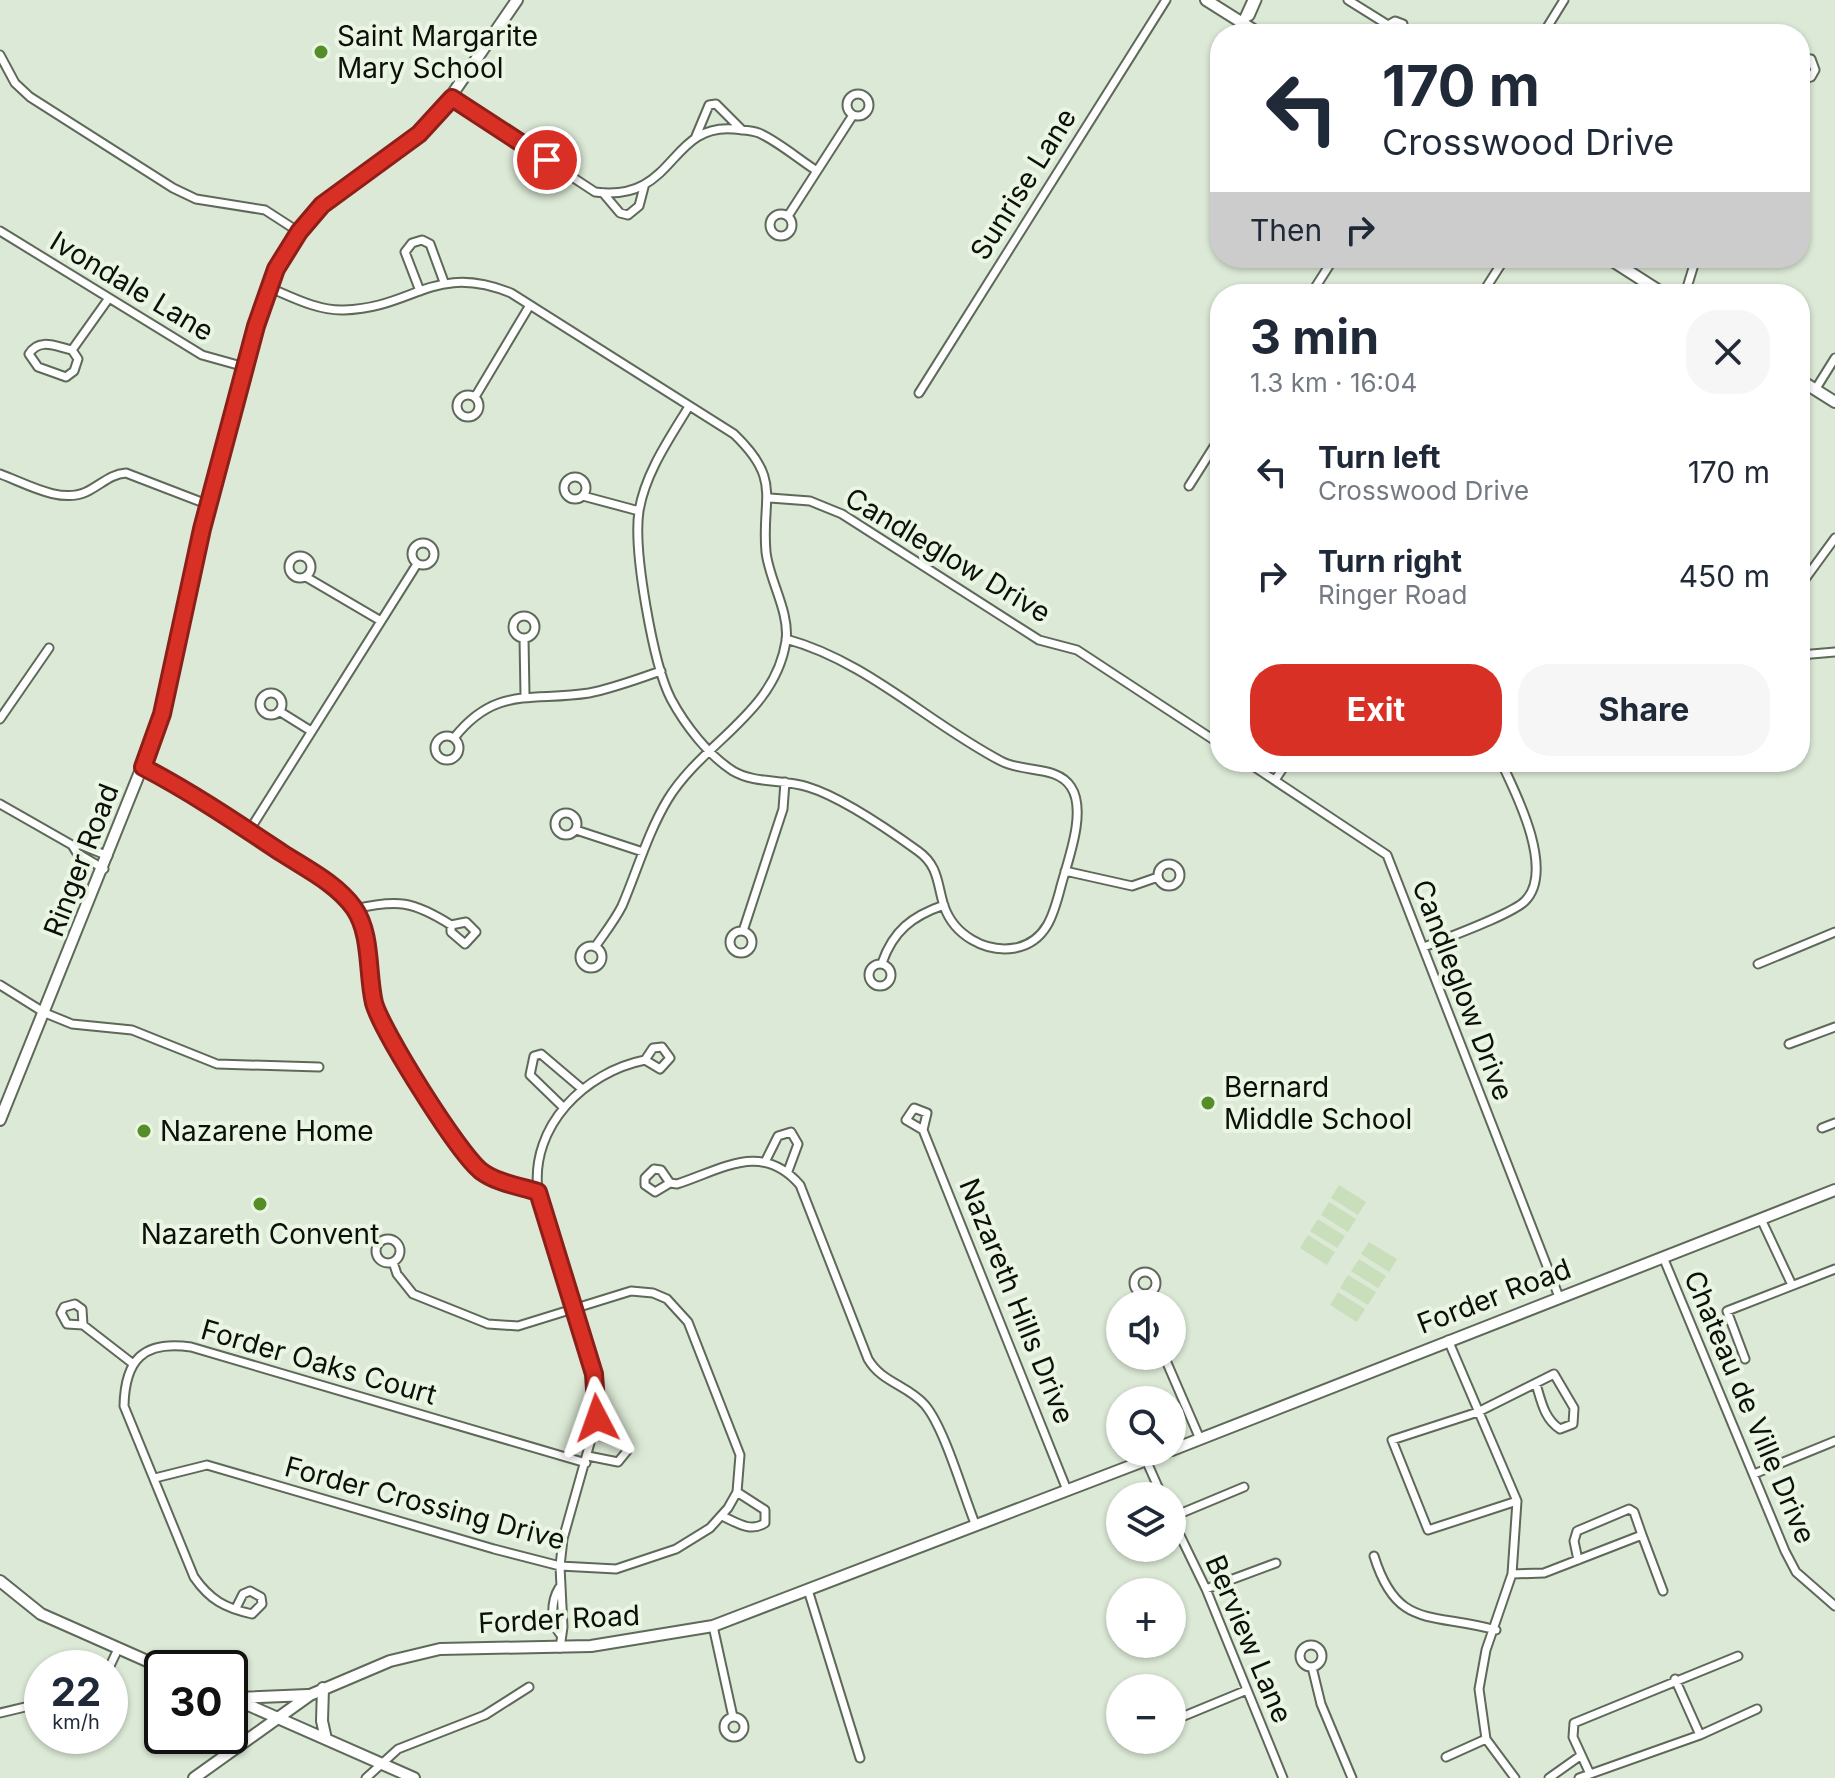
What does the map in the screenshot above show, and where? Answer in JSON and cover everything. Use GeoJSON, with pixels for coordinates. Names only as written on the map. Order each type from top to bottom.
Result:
{"type":"FeatureCollection","features":[{"type":"Feature","properties":{"kind":"street","name":"Ringer Road"},"geometry":{"type":"LineString","coordinates":[[0,1120],[104,869],[162,714],[209,505],[268,287],[299,232],[344,187],[427,127],[452,98],[517,0]]}},
{"type":"Feature","properties":{"kind":"street","name":"Sunrise Lane"},"geometry":{"type":"LineString","coordinates":[[919,393],[1166,0]]}},
{"type":"Feature","properties":{"kind":"street"},"geometry":{"type":"LineString","coordinates":[[1206,0],[1247,24]]}},
{"type":"Feature","properties":{"kind":"street"},"geometry":{"type":"LineString","coordinates":[[1243,21],[1243,12],[1254,0]]}},
{"type":"Feature","properties":{"kind":"street"},"geometry":{"type":"LineString","coordinates":[[1348,0],[1380,24]]}},
{"type":"Feature","properties":{"kind":"street"},"geometry":{"type":"LineString","coordinates":[[1549,24],[1564,0]]}},
{"type":"Feature","properties":{"kind":"street"},"geometry":{"type":"LineString","coordinates":[[0,55],[15,83],[30,97],[173,188],[196,199],[265,210],[299,232]]}},
{"type":"Feature","properties":{"kind":"street"},"geometry":{"type":"LineString","coordinates":[[1810,59],[1815,70],[1810,77]]}},
{"type":"Feature","properties":{"kind":"street"},"geometry":{"type":"LineString","coordinates":[[452,98],[595,192],[623,194],[644,187],[661,174],[696,136],[707,130],[757,132],[817,171]]}},
{"type":"Feature","properties":{"kind":"street"},"geometry":{"type":"LineString","coordinates":[[696,136],[703,114],[709,105],[716,104],[742,130]]}},
{"type":"Feature","properties":{"kind":"street"},"geometry":{"type":"LineString","coordinates":[[788,216],[853,115]]}},
{"type":"Feature","properties":{"kind":"street"},"geometry":{"type":"LineString","coordinates":[[602,193],[620,213],[628,215],[639,206],[644,187]]}},
{"type":"Feature","properties":{"kind":"street","name":"Ivondale Lane"},"geometry":{"type":"LineString","coordinates":[[0,231],[202,355],[245,367]]}},
{"type":"Feature","properties":{"kind":"street"},"geometry":{"type":"LineString","coordinates":[[420,291],[405,252],[412,243],[422,240],[430,244],[444,282]]}},
{"type":"Feature","properties":{"kind":"street"},"geometry":{"type":"LineString","coordinates":[[1624,268],[1648,284]]}},
{"type":"Feature","properties":{"kind":"street"},"geometry":{"type":"LineString","coordinates":[[268,287],[313,305],[341,310],[376,305],[444,282],[470,280],[491,285],[530,305],[744,444],[763,474],[770,498],[766,551],[786,639],[773,681],[762,698],[672,792],[621,908],[595,947]]}},
{"type":"Feature","properties":{"kind":"street"},"geometry":{"type":"LineString","coordinates":[[72,350],[109,298]]}},
{"type":"Feature","properties":{"kind":"street"},"geometry":{"type":"LineString","coordinates":[[475,397],[530,305]]}},
{"type":"Feature","properties":{"kind":"street"},"geometry":{"type":"LineString","coordinates":[[42,343],[72,350],[78,359],[74,371],[66,377],[38,367],[29,354],[42,343]]}},
{"type":"Feature","properties":{"kind":"street"},"geometry":{"type":"LineString","coordinates":[[1815,390],[1835,358]]}},
{"type":"Feature","properties":{"kind":"street"},"geometry":{"type":"LineString","coordinates":[[1810,387],[1835,402]]}},
{"type":"Feature","properties":{"kind":"street"},"geometry":{"type":"LineString","coordinates":[[688,408],[660,454],[639,511],[641,572],[661,671],[671,698],[711,752],[734,771],[750,778],[785,782],[822,792],[920,852],[939,877],[944,905],[961,932],[976,942],[988,948],[1015,948],[1028,943],[1047,928],[1065,871],[1078,810],[1077,798],[1063,778],[1004,763],[828,651],[786,639]]}},
{"type":"Feature","properties":{"kind":"street"},"geometry":{"type":"LineString","coordinates":[[1189,486],[1210,453]]}},
{"type":"Feature","properties":{"kind":"street"},"geometry":{"type":"LineString","coordinates":[[0,474],[71,496],[85,492],[117,474],[126,473],[209,505]]}},
{"type":"Feature","properties":{"kind":"street"},"geometry":{"type":"LineString","coordinates":[[583,496],[639,511]]}},
{"type":"Feature","properties":{"kind":"street","name":"Candleglow Drive"},"geometry":{"type":"LineString","coordinates":[[770,498],[810,501],[842,514],[1039,640],[1077,650],[1210,737]]}},
{"type":"Feature","properties":{"kind":"street"},"geometry":{"type":"LineString","coordinates":[[1810,572],[1835,538]]}},
{"type":"Feature","properties":{"kind":"street"},"geometry":{"type":"LineString","coordinates":[[249,831],[417,564]]}},
{"type":"Feature","properties":{"kind":"street"},"geometry":{"type":"LineString","coordinates":[[306,577],[381,621]]}},
{"type":"Feature","properties":{"kind":"street"},"geometry":{"type":"LineString","coordinates":[[524,638],[525,695]]}},
{"type":"Feature","properties":{"kind":"street"},"geometry":{"type":"LineString","coordinates":[[0,719],[49,648]]}},
{"type":"Feature","properties":{"kind":"street"},"geometry":{"type":"LineString","coordinates":[[1810,654],[1835,652]]}},
{"type":"Feature","properties":{"kind":"street"},"geometry":{"type":"LineString","coordinates":[[454,738],[487,707],[525,695],[585,693],[661,671]]}},
{"type":"Feature","properties":{"kind":"street"},"geometry":{"type":"LineString","coordinates":[[279,711],[311,731]]}},
{"type":"Feature","properties":{"kind":"street"},"geometry":{"type":"LineString","coordinates":[[143,767],[249,831],[330,885],[354,909],[364,936],[373,996],[386,1033],[457,1141],[481,1170],[502,1182],[538,1192]]}},
{"type":"Feature","properties":{"kind":"street","name":"Candleglow Drive"},"geometry":{"type":"LineString","coordinates":[[1263,772],[1387,855],[1559,1297]]}},
{"type":"Feature","properties":{"kind":"street"},"geometry":{"type":"LineString","coordinates":[[1275,780],[1280,772]]}},
{"type":"Feature","properties":{"kind":"street"},"geometry":{"type":"LineString","coordinates":[[1424,947],[1523,904],[1536,883],[1538,859],[1505,772]]}},
{"type":"Feature","properties":{"kind":"street"},"geometry":{"type":"LineString","coordinates":[[743,931],[783,809],[785,782]]}},
{"type":"Feature","properties":{"kind":"street"},"geometry":{"type":"LineString","coordinates":[[0,804],[72,845],[77,853],[104,869]]}},
{"type":"Feature","properties":{"kind":"street"},"geometry":{"type":"LineString","coordinates":[[576,830],[643,852]]}},
{"type":"Feature","properties":{"kind":"street"},"geometry":{"type":"LineString","coordinates":[[72,845],[81,845],[108,857]]}},
{"type":"Feature","properties":{"kind":"street"},"geometry":{"type":"LineString","coordinates":[[1065,871],[1132,886],[1158,877]]}},
{"type":"Feature","properties":{"kind":"street"},"geometry":{"type":"LineString","coordinates":[[354,909],[399,901],[428,910],[451,925]]}},
{"type":"Feature","properties":{"kind":"street"},"geometry":{"type":"LineString","coordinates":[[882,963],[901,928],[920,913],[944,905]]}},
{"type":"Feature","properties":{"kind":"street"},"geometry":{"type":"LineString","coordinates":[[1758,964],[1835,932]]}},
{"type":"Feature","properties":{"kind":"street"},"geometry":{"type":"LineString","coordinates":[[0,985],[45,1013],[72,1024],[132,1030],[217,1064],[319,1067]]}},
{"type":"Feature","properties":{"kind":"street"},"geometry":{"type":"LineString","coordinates":[[1789,1044],[1835,1027]]}},
{"type":"Feature","properties":{"kind":"street"},"geometry":{"type":"LineString","coordinates":[[563,1107],[530,1075],[534,1056],[541,1054],[551,1059],[581,1088]]}},
{"type":"Feature","properties":{"kind":"street"},"geometry":{"type":"LineString","coordinates":[[560,1648],[563,1599],[559,1588],[563,1539],[587,1459],[597,1407],[594,1374],[538,1192],[540,1156],[563,1107],[581,1088],[632,1063],[645,1060]]}},
{"type":"Feature","properties":{"kind":"street"},"geometry":{"type":"LineString","coordinates":[[1822,1128],[1835,1123]]}},
{"type":"Feature","properties":{"kind":"street","name":"Nazareth Hills Drive"},"geometry":{"type":"LineString","coordinates":[[923,1130],[1067,1490]]}},
{"type":"Feature","properties":{"kind":"street"},"geometry":{"type":"LineString","coordinates":[[765,1162],[778,1136],[791,1132],[798,1144],[788,1171]]}},
{"type":"Feature","properties":{"kind":"street"},"geometry":{"type":"LineString","coordinates":[[670,1183],[740,1162],[765,1162],[788,1171],[800,1185],[868,1359],[880,1376],[913,1394],[930,1412],[976,1526]]}},
{"type":"Feature","properties":{"kind":"street","name":"Forder Road"},"geometry":{"type":"LineString","coordinates":[[1186,1445],[1835,1190]]}},
{"type":"Feature","properties":{"kind":"street"},"geometry":{"type":"LineString","coordinates":[[1761,1219],[1792,1285]]}},
{"type":"Feature","properties":{"kind":"street","name":"Chateau de Ville Drive"},"geometry":{"type":"LineString","coordinates":[[1663,1257],[1796,1572],[1835,1606]]}},
{"type":"Feature","properties":{"kind":"street"},"geometry":{"type":"LineString","coordinates":[[393,1262],[397,1274],[413,1294],[488,1324],[518,1326],[615,1294],[642,1291],[660,1296],[679,1309],[688,1322],[733,1435],[741,1464],[737,1492],[765,1510],[765,1523],[757,1528],[748,1528],[722,1516]]}},
{"type":"Feature","properties":{"kind":"street"},"geometry":{"type":"LineString","coordinates":[[1745,1359],[1727,1311],[1835,1269]]}},
{"type":"Feature","properties":{"kind":"street"},"geometry":{"type":"LineString","coordinates":[[83,1325],[132,1363],[124,1381],[124,1406],[194,1577],[219,1605],[236,1608]]}},
{"type":"Feature","properties":{"kind":"street"},"geometry":{"type":"LineString","coordinates":[[1448,1340],[1504,1464],[1517,1501],[1512,1574],[1496,1630],[1486,1650],[1479,1689],[1486,1739],[1515,1778]]}},
{"type":"Feature","properties":{"kind":"street","name":"Forder Oaks Court"},"geometry":{"type":"LineString","coordinates":[[132,1363],[150,1350],[169,1344],[191,1347],[587,1459],[618,1462],[627,1451],[625,1445],[614,1439],[593,1433]]}},
{"type":"Feature","properties":{"kind":"street"},"geometry":{"type":"LineString","coordinates":[[1170,1370],[1200,1439]]}},
{"type":"Feature","properties":{"kind":"street"},"geometry":{"type":"LineString","coordinates":[[1517,1501],[1428,1530],[1392,1440],[1478,1412],[1554,1374],[1574,1408],[1573,1424],[1560,1429],[1549,1420],[1536,1384]]}},
{"type":"Feature","properties":{"kind":"street"},"geometry":{"type":"LineString","coordinates":[[1754,1474],[1835,1441]]}},
{"type":"Feature","properties":{"kind":"street","name":"Forder Crossing Drive"},"geometry":{"type":"LineString","coordinates":[[155,1478],[207,1465],[560,1566],[616,1569],[639,1564],[676,1549],[722,1516],[737,1492]]}},
{"type":"Feature","properties":{"kind":"street","name":"Forder Road"},"geometry":{"type":"LineString","coordinates":[[248,1738],[310,1695],[390,1661],[440,1649],[560,1648],[640,1640],[713,1626],[1130,1466]]}},
{"type":"Feature","properties":{"kind":"street"},"geometry":{"type":"LineString","coordinates":[[1186,1512],[1244,1487]]}},
{"type":"Feature","properties":{"kind":"street"},"geometry":{"type":"LineString","coordinates":[[1578,1560],[1574,1541],[1577,1531],[1629,1509],[1634,1512],[1663,1591]]}},
{"type":"Feature","properties":{"kind":"street"},"geometry":{"type":"LineString","coordinates":[[1512,1574],[1544,1573],[1642,1535]]}},
{"type":"Feature","properties":{"kind":"street","name":"Berview Lane"},"geometry":{"type":"LineString","coordinates":[[1186,1547],[1283,1778]]}},
{"type":"Feature","properties":{"kind":"street"},"geometry":{"type":"LineString","coordinates":[[1374,1556],[1389,1595],[1408,1611],[1496,1630]]}},
{"type":"Feature","properties":{"kind":"street"},"geometry":{"type":"LineString","coordinates":[[1206,1589],[1276,1563]]}},
{"type":"Feature","properties":{"kind":"street"},"geometry":{"type":"LineString","coordinates":[[0,1581],[41,1614],[144,1660]]}},
{"type":"Feature","properties":{"kind":"street"},"geometry":{"type":"LineString","coordinates":[[808,1590],[860,1758]]}},
{"type":"Feature","properties":{"kind":"street"},"geometry":{"type":"LineString","coordinates":[[713,1626],[733,1717]]}},
{"type":"Feature","properties":{"kind":"street"},"geometry":{"type":"LineString","coordinates":[[1590,1774],[1573,1737],[1574,1723],[1675,1679],[1738,1656]]}},
{"type":"Feature","properties":{"kind":"street"},"geometry":{"type":"LineString","coordinates":[[1312,1667],[1321,1704],[1352,1778]]}},
{"type":"Feature","properties":{"kind":"street"},"geometry":{"type":"LineString","coordinates":[[1675,1679],[1700,1735]]}},
{"type":"Feature","properties":{"kind":"street"},"geometry":{"type":"LineString","coordinates":[[366,1778],[398,1749],[501,1708],[529,1687]]}},
{"type":"Feature","properties":{"kind":"street"},"geometry":{"type":"LineString","coordinates":[[323,1688],[322,1719],[326,1739]]}},
{"type":"Feature","properties":{"kind":"street"},"geometry":{"type":"LineString","coordinates":[[1186,1715],[1247,1690]]}},
{"type":"Feature","properties":{"kind":"street"},"geometry":{"type":"LineString","coordinates":[[248,1697],[310,1695]]}},
{"type":"Feature","properties":{"kind":"street"},"geometry":{"type":"LineString","coordinates":[[248,1706],[414,1778]]}},
{"type":"Feature","properties":{"kind":"street"},"geometry":{"type":"LineString","coordinates":[[0,1713],[24,1707]]}},
{"type":"Feature","properties":{"kind":"street"},"geometry":{"type":"LineString","coordinates":[[1579,1778],[1700,1735],[1757,1709]]}},
{"type":"Feature","properties":{"kind":"street"},"geometry":{"type":"LineString","coordinates":[[1446,1757],[1486,1739]]}},
{"type":"Feature","properties":{"kind":"street","name":"Forder Road"},"geometry":{"type":"LineString","coordinates":[[194,1778],[227,1754]]}},
{"type":"Feature","properties":{"kind":"street"},"geometry":{"type":"LineString","coordinates":[[1549,1778],[1580,1756]]}},
{"type":"Feature","properties":{"kind":"green space"},"geometry":{"type":"Polygon","coordinates":[[[1339,1185],[1366,1202],[1358,1215],[1331,1198],[1339,1185]]]}},
{"type":"Feature","properties":{"kind":"green space"},"geometry":{"type":"Polygon","coordinates":[[[1329,1202],[1356,1219],[1348,1232],[1321,1215],[1329,1202]]]}},
{"type":"Feature","properties":{"kind":"green space"},"geometry":{"type":"Polygon","coordinates":[[[1318,1219],[1345,1236],[1337,1248],[1310,1231],[1318,1219]]]}},
{"type":"Feature","properties":{"kind":"green space"},"geometry":{"type":"Polygon","coordinates":[[[1308,1235],[1335,1252],[1327,1265],[1300,1248],[1308,1235]]]}},
{"type":"Feature","properties":{"kind":"green space"},"geometry":{"type":"Polygon","coordinates":[[[1369,1242],[1397,1259],[1389,1272],[1361,1254],[1369,1242]]]}},
{"type":"Feature","properties":{"kind":"green space"},"geometry":{"type":"Polygon","coordinates":[[[1359,1259],[1386,1276],[1378,1288],[1351,1271],[1359,1259]]]}},
{"type":"Feature","properties":{"kind":"green space"},"geometry":{"type":"Polygon","coordinates":[[[1348,1275],[1376,1292],[1368,1305],[1340,1288],[1348,1275]]]}},
{"type":"Feature","properties":{"kind":"green space"},"geometry":{"type":"Polygon","coordinates":[[[1338,1292],[1365,1309],[1357,1322],[1330,1305],[1338,1292]]]}},
{"type":"Feature","properties":{"kind":"place","name":"Saint Margarite Mary School"},"geometry":{"type":"Point","coordinates":[321,52]}},
{"type":"Feature","properties":{"kind":"place","name":"Bernard Middle School"},"geometry":{"type":"Point","coordinates":[1208,1103]}},
{"type":"Feature","properties":{"kind":"place","name":"Nazarene Home"},"geometry":{"type":"Point","coordinates":[144,1131]}},
{"type":"Feature","properties":{"kind":"place","name":"Nazareth Convent"},"geometry":{"type":"Point","coordinates":[260,1204]}},
{"type":"Feature","properties":{"kind":"route"},"geometry":{"type":"LineString","coordinates":[[547,160],[452,98],[419,134],[333,196],[291,243],[268,287],[256,326],[202,529],[162,714],[143,767],[181,787],[322,879],[354,909],[364,936],[376,1008],[386,1033],[471,1160],[493,1178],[538,1192],[594,1374],[597,1418]]}}]}
